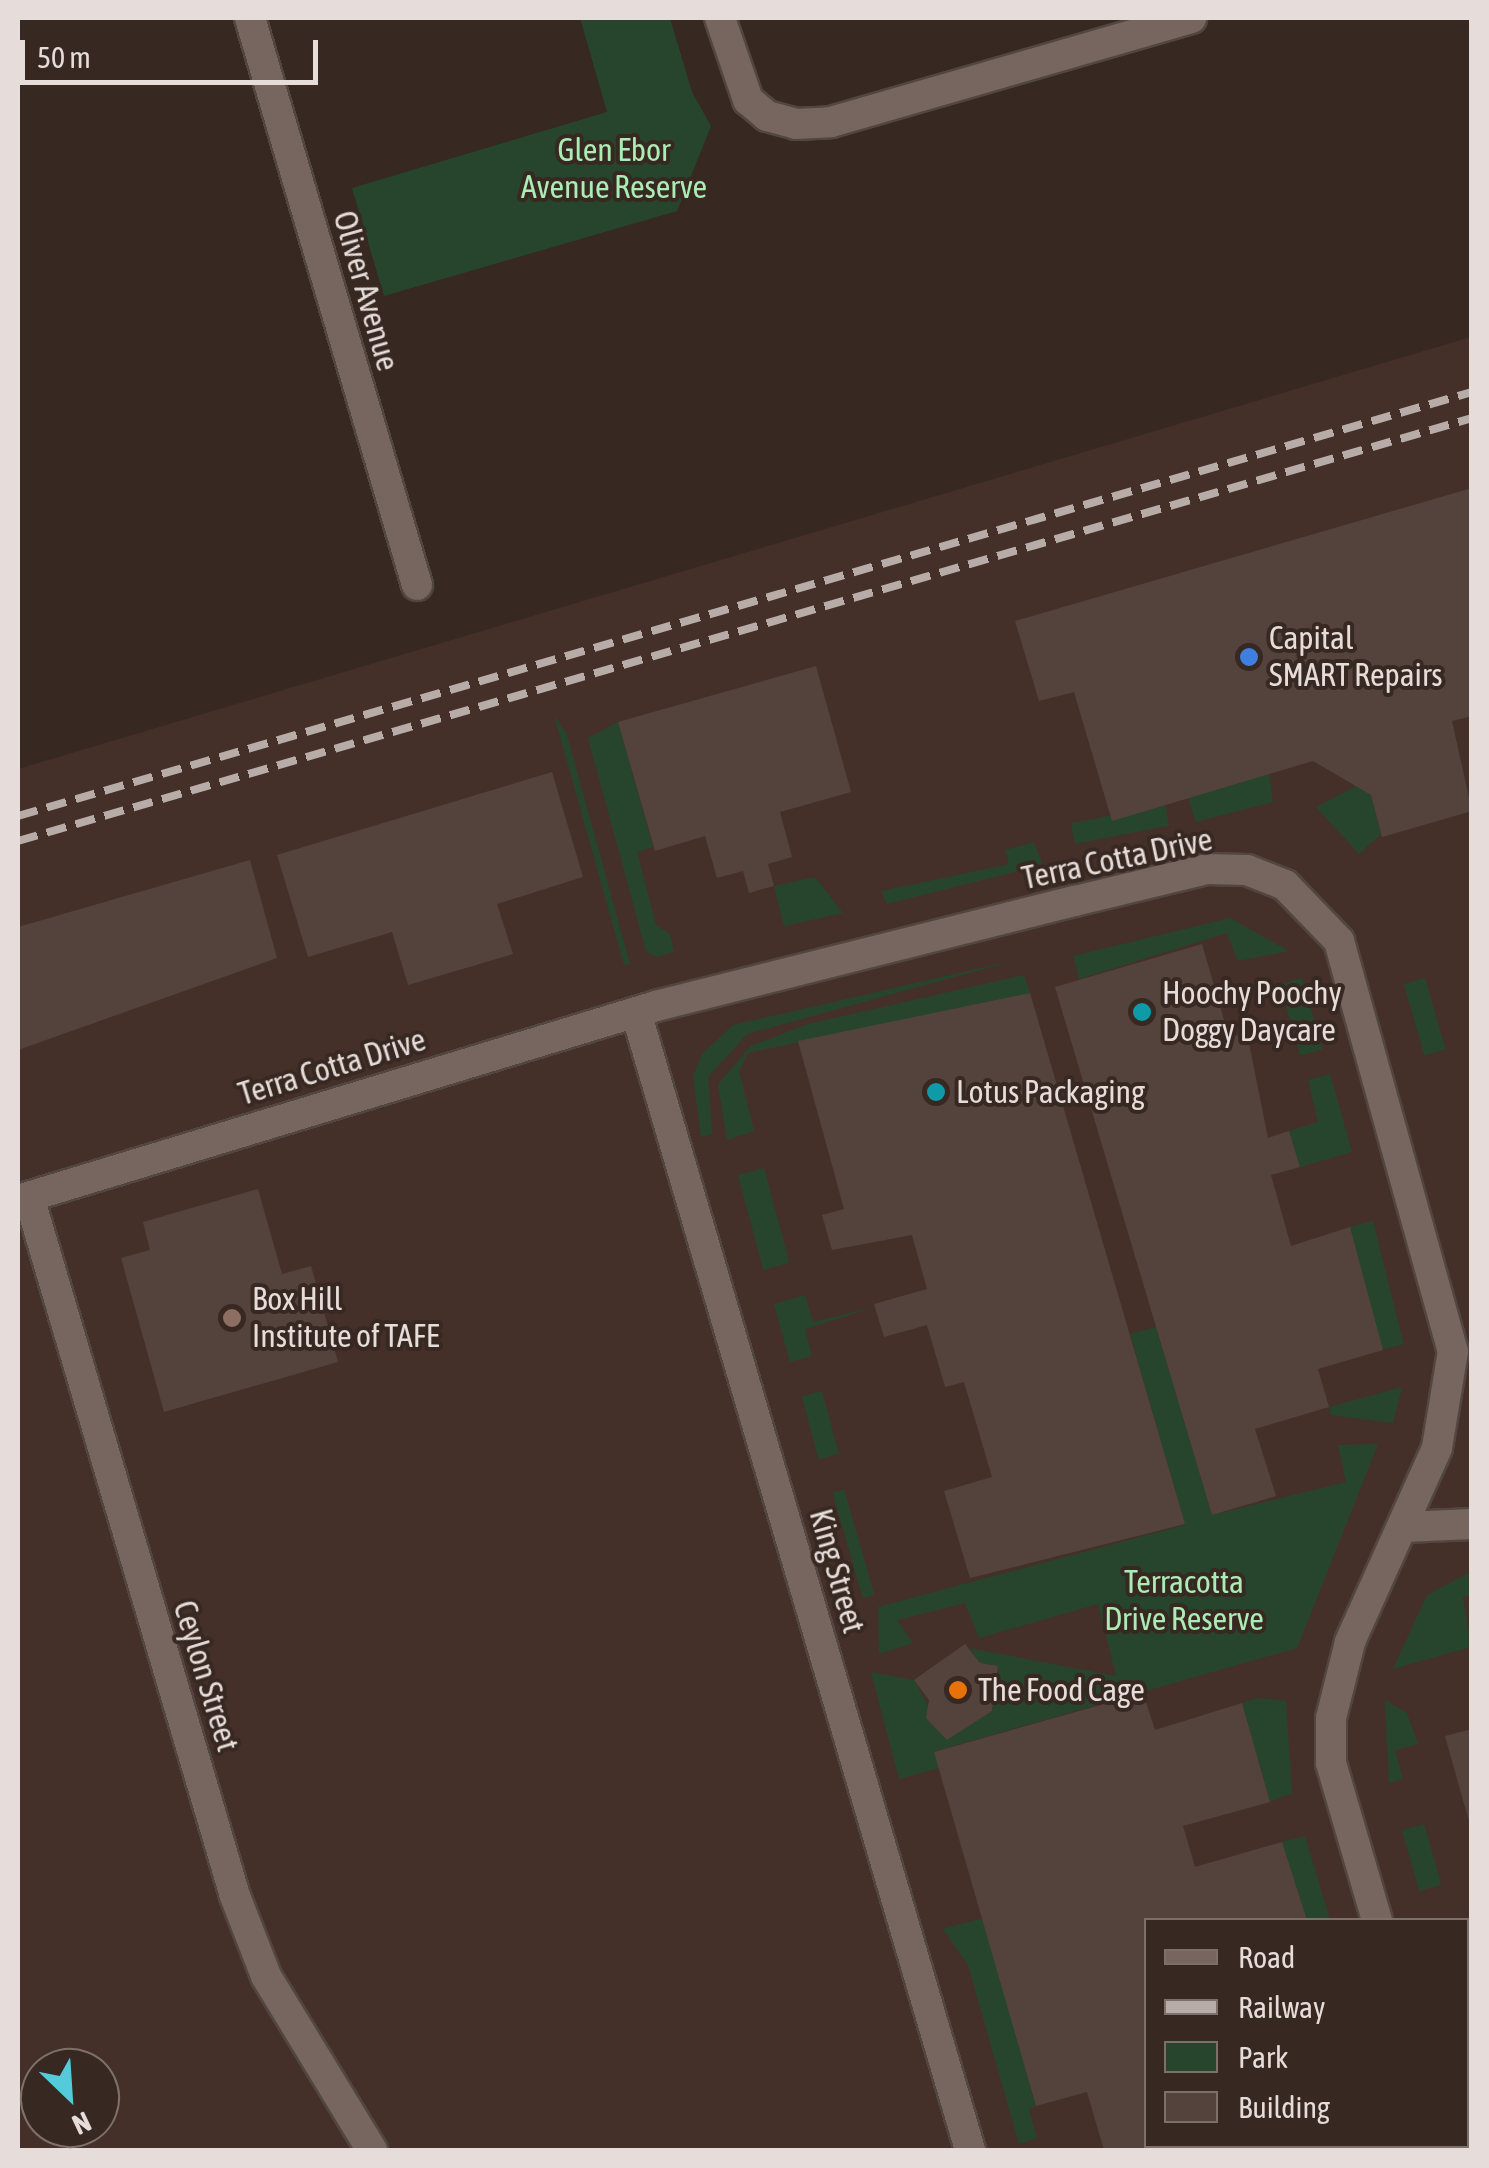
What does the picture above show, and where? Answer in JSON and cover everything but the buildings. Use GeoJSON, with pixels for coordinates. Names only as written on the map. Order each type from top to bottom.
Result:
{"type":"FeatureCollection","features":[{"type":"Feature","properties":{"kind":"street","name":"Oliver Avenue"},"geometry":{"type":"LineString","coordinates":[[250,18],[418,585]]}},
{"type":"Feature","properties":{"kind":"street"},"geometry":{"type":"LineString","coordinates":[[720,18],[748,100],[766,116],[796,124],[832,122],[1191,18]]}},
{"type":"Feature","properties":{"kind":"street","name":"Terra Cotta Drive"},"geometry":{"type":"LineString","coordinates":[[23,1198],[636,1012],[1207,868],[1247,870],[1285,885],[1338,941],[1444,1297],[1452,1351],[1449,1402],[1405,1528],[1350,1642],[1331,1718],[1331,1763],[1376,1918]]}},
{"type":"Feature","properties":{"kind":"street","name":"King Street"},"geometry":{"type":"LineString","coordinates":[[636,1012],[970,2150]]}},
{"type":"Feature","properties":{"kind":"street","name":"Ceylon Street"},"geometry":{"type":"LineString","coordinates":[[23,1198],[235,1896],[266,1976],[372,2150]]}},
{"type":"Feature","properties":{"kind":"street"},"geometry":{"type":"LineString","coordinates":[[1405,1528],[1472,1524]]}},
{"type":"Feature","properties":{"kind":"shaded area"},"geometry":{"type":"Polygon","coordinates":[[[1471,337],[1471,2150],[18,2150],[18,769],[1471,337]]]}},
{"type":"Feature","properties":{"kind":"green space","name":"Glen Ebor Avenue Reserve"},"geometry":{"type":"Polygon","coordinates":[[[580,18],[670,18],[692,92],[711,126],[677,211],[384,296],[352,188],[607,112],[580,18]]]}},
{"type":"Feature","properties":{"kind":"green space"},"geometry":{"type":"Polygon","coordinates":[[[554,715],[567,735],[630,964],[624,965],[554,715]]]}},
{"type":"Feature","properties":{"kind":"green space"},"geometry":{"type":"Polygon","coordinates":[[[618,722],[653,847],[637,852],[656,925],[670,934],[674,952],[656,957],[646,951],[588,738],[618,722]]]}},
{"type":"Feature","properties":{"kind":"green space"},"geometry":{"type":"Polygon","coordinates":[[[1269,774],[1273,802],[1196,822],[1188,798],[1269,774]]]}},
{"type":"Feature","properties":{"kind":"green space"},"geometry":{"type":"Polygon","coordinates":[[[1356,786],[1371,795],[1381,834],[1359,854],[1316,807],[1356,786]]]}},
{"type":"Feature","properties":{"kind":"green space"},"geometry":{"type":"Polygon","coordinates":[[[1165,805],[1169,826],[1075,844],[1071,823],[1165,805]]]}},
{"type":"Feature","properties":{"kind":"green space"},"geometry":{"type":"Polygon","coordinates":[[[1034,842],[1042,863],[887,904],[881,891],[1009,864],[1005,850],[1034,842]]]}},
{"type":"Feature","properties":{"kind":"green space"},"geometry":{"type":"Polygon","coordinates":[[[815,877],[843,913],[784,926],[774,886],[815,877]]]}},
{"type":"Feature","properties":{"kind":"green space"},"geometry":{"type":"Polygon","coordinates":[[[1230,918],[1289,951],[1238,961],[1227,933],[1079,979],[1073,956],[1230,918]]]}},
{"type":"Feature","properties":{"kind":"green space"},"geometry":{"type":"Polygon","coordinates":[[[1020,959],[747,1034],[708,1077],[712,1134],[701,1137],[693,1076],[702,1054],[733,1025],[1020,959]]]}},
{"type":"Feature","properties":{"kind":"green space"},"geometry":{"type":"Polygon","coordinates":[[[1024,975],[1030,993],[748,1053],[739,1071],[754,1131],[727,1140],[718,1084],[751,1046],[808,1024],[1024,975]]]}},
{"type":"Feature","properties":{"kind":"green space"},"geometry":{"type":"Polygon","coordinates":[[[1302,978],[1322,1049],[1300,1055],[1280,984],[1302,978]]]}},
{"type":"Feature","properties":{"kind":"green space"},"geometry":{"type":"Polygon","coordinates":[[[1425,978],[1445,1049],[1424,1055],[1404,984],[1425,978]]]}},
{"type":"Feature","properties":{"kind":"green space"},"geometry":{"type":"Polygon","coordinates":[[[1330,1074],[1352,1152],[1300,1167],[1289,1131],[1318,1122],[1308,1080],[1330,1074]]]}},
{"type":"Feature","properties":{"kind":"green space"},"geometry":{"type":"Polygon","coordinates":[[[764,1168],[789,1263],[763,1270],[738,1175],[764,1168]]]}},
{"type":"Feature","properties":{"kind":"green space"},"geometry":{"type":"Polygon","coordinates":[[[1373,1221],[1404,1344],[1380,1350],[1350,1227],[1373,1221]]]}},
{"type":"Feature","properties":{"kind":"green space"},"geometry":{"type":"Polygon","coordinates":[[[805,1295],[813,1322],[875,1307],[805,1329],[812,1356],[790,1362],[774,1304],[805,1295]]]}},
{"type":"Feature","properties":{"kind":"green space","name":"Terracotta Drive Reserve"},"geometry":{"type":"Polygon","coordinates":[[[1156,1327],[1212,1515],[1346,1482],[1338,1445],[1378,1444],[1297,1648],[935,1751],[939,1768],[899,1779],[871,1672],[914,1680],[947,1740],[992,1711],[998,1667],[980,1663],[969,1648],[1116,1676],[1098,1604],[979,1638],[965,1603],[897,1620],[913,1643],[879,1654],[878,1607],[1185,1525],[1130,1334],[1156,1327]]]}},
{"type":"Feature","properties":{"kind":"green space"},"geometry":{"type":"Polygon","coordinates":[[[1402,1387],[1393,1423],[1331,1415],[1329,1407],[1402,1387]]]}},
{"type":"Feature","properties":{"kind":"green space"},"geometry":{"type":"Polygon","coordinates":[[[822,1391],[839,1454],[819,1459],[802,1396],[822,1391]]]}},
{"type":"Feature","properties":{"kind":"green space"},"geometry":{"type":"Polygon","coordinates":[[[844,1489],[874,1595],[863,1598],[832,1492],[844,1489]]]}},
{"type":"Feature","properties":{"kind":"green space"},"geometry":{"type":"Polygon","coordinates":[[[1471,1572],[1471,1595],[1463,1597],[1471,1647],[1393,1669],[1427,1595],[1471,1572]]]}},
{"type":"Feature","properties":{"kind":"green space"},"geometry":{"type":"Polygon","coordinates":[[[1257,1698],[1286,1701],[1292,1793],[1270,1802],[1242,1703],[1257,1698]]]}},
{"type":"Feature","properties":{"kind":"green space"},"geometry":{"type":"Polygon","coordinates":[[[1385,1700],[1407,1713],[1418,1744],[1395,1750],[1403,1779],[1389,1783],[1385,1700]]]}},
{"type":"Feature","properties":{"kind":"green space"},"geometry":{"type":"Polygon","coordinates":[[[1424,1824],[1441,1885],[1419,1891],[1402,1830],[1424,1824]]]}},
{"type":"Feature","properties":{"kind":"green space"},"geometry":{"type":"Polygon","coordinates":[[[1305,1836],[1329,1918],[1306,1918],[1282,1842],[1305,1836]]]}},
{"type":"Feature","properties":{"kind":"green space"},"geometry":{"type":"Polygon","coordinates":[[[983,1918],[1036,2106],[1029,2109],[1037,2138],[1019,2144],[968,1965],[943,1929],[983,1918]]]}},
{"type":"Feature","properties":{"kind":"railway"},"geometry":{"type":"LineString","coordinates":[[18,816],[1472,392]]}},
{"type":"Feature","properties":{"kind":"railway"},"geometry":{"type":"LineString","coordinates":[[18,841],[1472,418]]}},
{"type":"Feature","properties":{"kind":"place","name":"Capital SMART Repairs"},"geometry":{"type":"Point","coordinates":[1249,657]}},
{"type":"Feature","properties":{"kind":"place","name":"Hoochy Poochy Doggy Daycare"},"geometry":{"type":"Point","coordinates":[1142,1012]}},
{"type":"Feature","properties":{"kind":"place","name":"Lotus Packaging"},"geometry":{"type":"Point","coordinates":[936,1092]}},
{"type":"Feature","properties":{"kind":"place","name":"Box Hill Institute of TAFE"},"geometry":{"type":"Point","coordinates":[232,1318]}},
{"type":"Feature","properties":{"kind":"place","name":"The Food Cage"},"geometry":{"type":"Point","coordinates":[958,1690]}}]}
